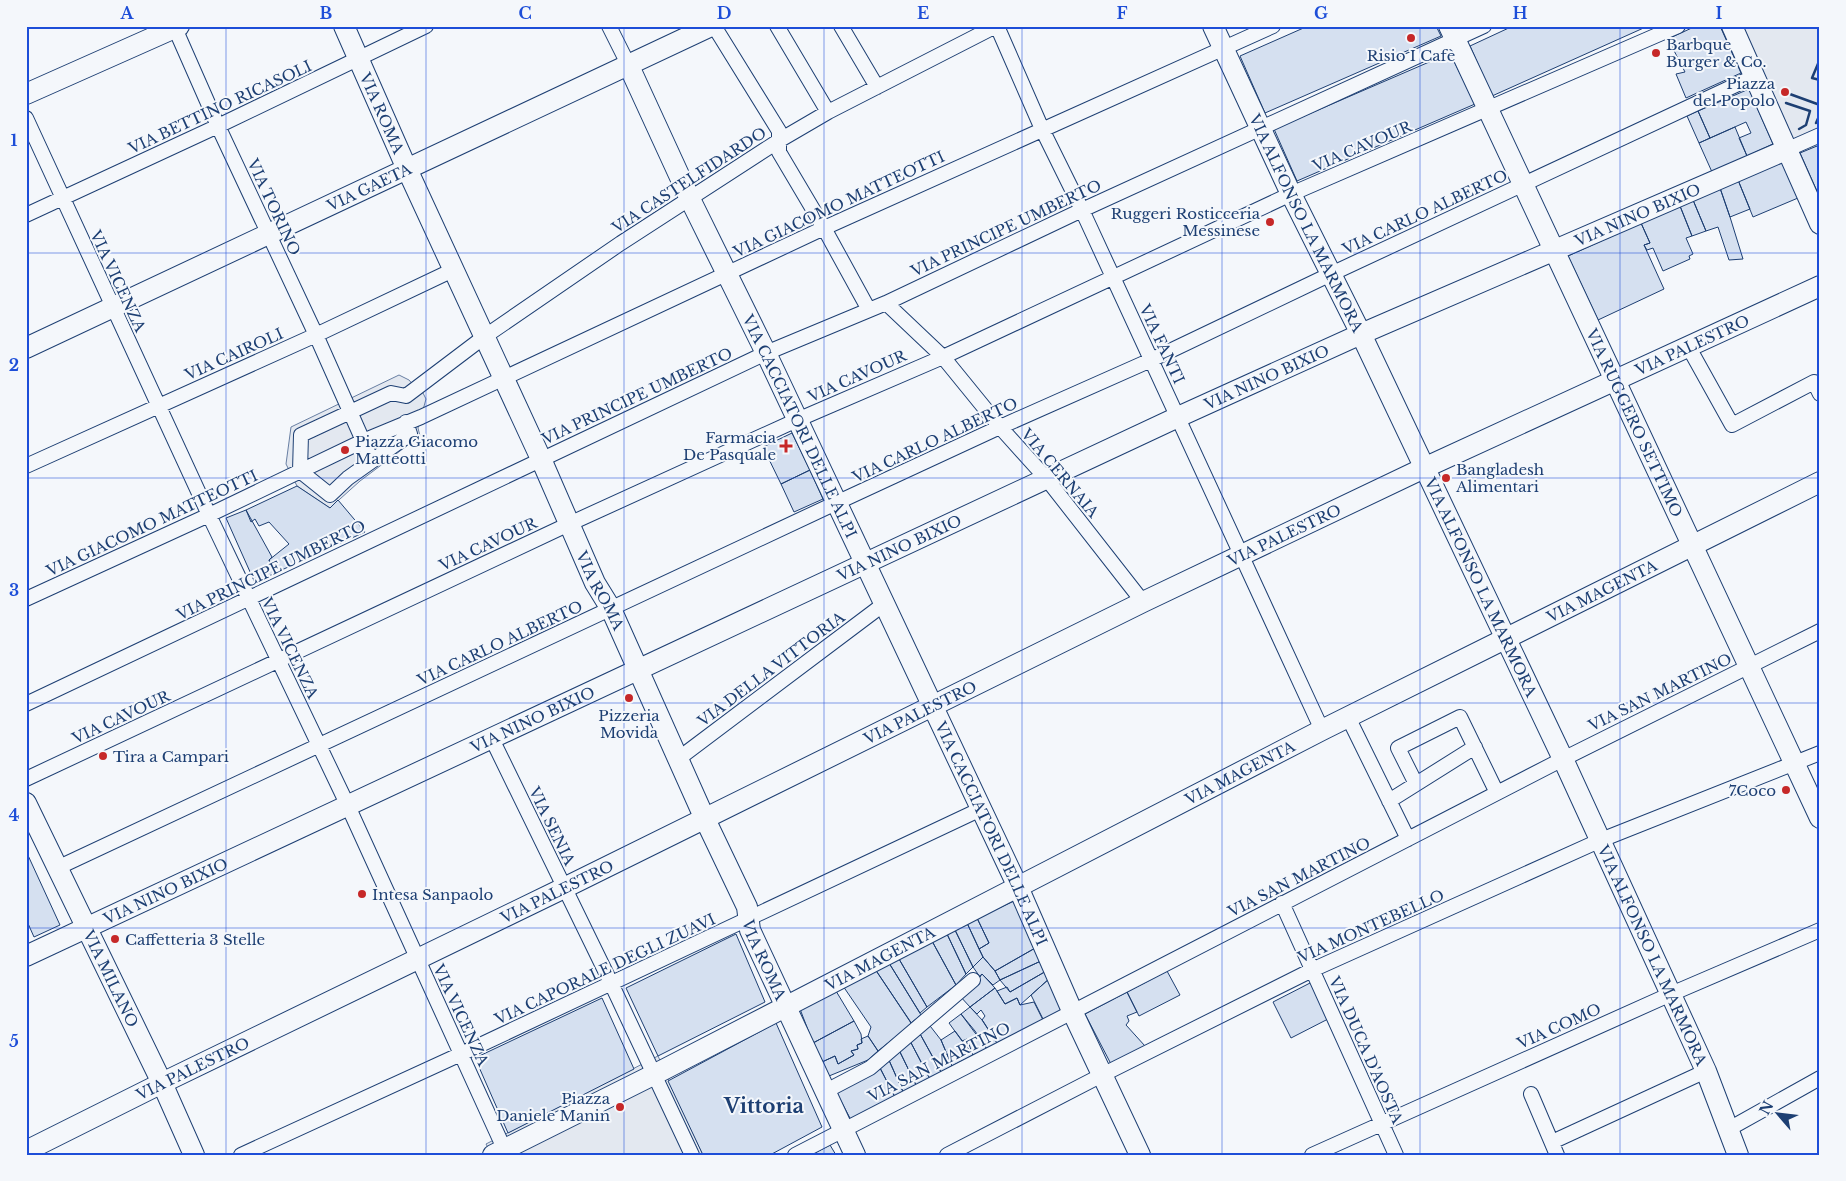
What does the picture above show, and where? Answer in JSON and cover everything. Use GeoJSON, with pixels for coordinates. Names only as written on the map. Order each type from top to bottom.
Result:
{"type":"FeatureCollection","features":[{"type":"Feature","properties":{"kind":"street","name":"VIA ROMA"},"geometry":{"type":"LineString","coordinates":[[344,26],[407,169],[541,459],[595,583],[611,609],[704,817],[747,907],[750,930],[855,1155]]}},
{"type":"Feature","properties":{"kind":"street","name":"VIA BETTINO RICASOLI"},"geometry":{"type":"LineString","coordinates":[[26,214],[359,60],[426,26]]}},
{"type":"Feature","properties":{"kind":"street","name":"VIA CACCIATORI DELLE ALPI"},"geometry":{"type":"LineString","coordinates":[[609,26],[690,199],[766,353],[1018,887],[1073,1013],[1140,1155]]}},
{"type":"Feature","properties":{"kind":"street","name":"VIA GAETA"},"geometry":{"type":"LineString","coordinates":[[26,348],[712,26]]}},
{"type":"Feature","properties":{"kind":"street"},"geometry":{"type":"LineString","coordinates":[[712,26],[779,131],[779,152],[869,310]]}},
{"type":"Feature","properties":{"kind":"street"},"geometry":{"type":"LineString","coordinates":[[777,26],[828,112]]}},
{"type":"Feature","properties":{"kind":"street"},"geometry":{"type":"LineString","coordinates":[[841,26],[877,87]]}},
{"type":"Feature","properties":{"kind":"street","name":"VIA CASTELFIDARDO"},"geometry":{"type":"LineString","coordinates":[[348,407],[390,393],[406,396],[484,337],[621,243],[780,140],[828,112],[996,26]]}},
{"type":"Feature","properties":{"kind":"street","name":"VIA FANTI"},"geometry":{"type":"LineString","coordinates":[[996,26],[1042,129],[1082,210],[1322,730]]}},
{"type":"Feature","properties":{"kind":"street","name":"VIA ALFONSO LA MARMORA"},"geometry":{"type":"LineString","coordinates":[[1214,26],[1291,194],[1360,334],[1601,840],[1706,1072],[1738,1155]]}},
{"type":"Feature","properties":{"kind":"street","name":"VIA GIACOMO MATTEOTTI"},"geometry":{"type":"LineString","coordinates":[[26,599],[824,228],[1273,26]]}},
{"type":"Feature","properties":{"kind":"street","name":"VIA PRINCIPE UMBERTO"},"geometry":{"type":"LineString","coordinates":[[26,704],[766,353],[886,303],[1261,127],[1452,33],[1484,26]]}},
{"type":"Feature","properties":{"kind":"street","name":"VIA CAVOUR"},"geometry":{"type":"LineString","coordinates":[[26,779],[569,524],[797,420],[943,357],[1291,194],[1489,110],[1678,26]]}},
{"type":"Feature","properties":{"kind":"street"},"geometry":{"type":"LineString","coordinates":[[1732,26],[1749,79],[1820,224]]}},
{"type":"Feature","properties":{"kind":"street"},"geometry":{"type":"LineString","coordinates":[[26,94],[176,27]]}},
{"type":"Feature","properties":{"kind":"street","name":"VIA TORINO"},"geometry":{"type":"LineString","coordinates":[[176,27],[218,126],[316,335],[372,461]]}},
{"type":"Feature","properties":{"kind":"street","name":"VIA RUGGERO SETTIMO"},"geometry":{"type":"LineString","coordinates":[[1452,33],[1820,818]]}},
{"type":"Feature","properties":{"kind":"street","name":"VIA CARLO ALBERTO"},"geometry":{"type":"LineString","coordinates":[[57,868],[836,503],[1151,360],[1749,79]]}},
{"type":"Feature","properties":{"kind":"street","name":"VIA VICENZA"},"geometry":{"type":"LineString","coordinates":[[26,118],[248,600],[348,806],[461,1054],[501,1149]]}},
{"type":"Feature","properties":{"kind":"street"},"geometry":{"type":"LineString","coordinates":[[1785,154],[1820,135]]}},
{"type":"Feature","properties":{"kind":"street","name":"VIA NINO BIXIO"},"geometry":{"type":"LineString","coordinates":[[26,956],[639,670],[865,562],[1360,334],[1785,154]]}},
{"type":"Feature","properties":{"kind":"street","name":"VIA CAIROLI"},"geometry":{"type":"LineString","coordinates":[[26,466],[316,335],[453,270]]}},
{"type":"Feature","properties":{"kind":"street","name":"VIA PALESTRO"},"geometry":{"type":"LineString","coordinates":[[26,1152],[162,1083],[564,888],[704,817],[1143,602],[1424,468],[1820,286]]}},
{"type":"Feature","properties":{"kind":"street","name":"VIA CERNAIA"},"geometry":{"type":"LineString","coordinates":[[886,303],[943,357],[1000,427],[1046,478],[1143,602]]}},
{"type":"Feature","properties":{"kind":"street"},"geometry":{"type":"LineString","coordinates":[[1688,346],[1732,426],[1814,382],[1820,394]]}},
{"type":"Feature","properties":{"kind":"street"},"geometry":{"type":"LineString","coordinates":[[348,407],[301,436],[296,473],[330,495],[348,478],[410,434],[406,422]]}},
{"type":"Feature","properties":{"kind":"street","name":"VIA MAGENTA"},"geometry":{"type":"LineString","coordinates":[[501,1149],[654,1069],[786,1007],[1322,730],[1820,482]]}},
{"type":"Feature","properties":{"kind":"street","name":"VIA DELLA VITTORIA"},"geometry":{"type":"LineString","coordinates":[[678,759],[884,604]]}},
{"type":"Feature","properties":{"kind":"street","name":"VIA SAN MARTINO"},"geometry":{"type":"LineString","coordinates":[[795,1155],[1563,759],[1820,631]]}},
{"type":"Feature","properties":{"kind":"street"},"geometry":{"type":"LineString","coordinates":[[1348,717],[1408,839]]}},
{"type":"Feature","properties":{"kind":"street"},"geometry":{"type":"LineString","coordinates":[[1416,784],[1398,748],[1460,717],[1497,793]]}},
{"type":"Feature","properties":{"kind":"street","name":"VIA SENIA"},"geometry":{"type":"LineString","coordinates":[[492,739],[654,1069],[692,1155]]}},
{"type":"Feature","properties":{"kind":"street"},"geometry":{"type":"LineString","coordinates":[[1389,801],[1475,747]]}},
{"type":"Feature","properties":{"kind":"street","name":"VIA MONTEBELLO"},"geometry":{"type":"LineString","coordinates":[[947,1155],[1312,970],[1601,840],[1820,753]]}},
{"type":"Feature","properties":{"kind":"street","name":"VIA MILANO"},"geometry":{"type":"LineString","coordinates":[[26,804],[162,1083],[194,1155]]}},
{"type":"Feature","properties":{"kind":"street","name":"VIA CAPORALE DEGLI ZUAVI"},"geometry":{"type":"LineString","coordinates":[[241,1155],[749,920],[981,809]]}},
{"type":"Feature","properties":{"kind":"street","name":"VIA DUCA D'AOSTA"},"geometry":{"type":"LineString","coordinates":[[1282,903],[1396,1155]]}},
{"type":"Feature","properties":{"kind":"street","name":"VIA COMO"},"geometry":{"type":"LineString","coordinates":[[1312,1155],[1671,994],[1820,930]]}},
{"type":"Feature","properties":{"kind":"street"},"geometry":{"type":"LineString","coordinates":[[826,1091],[870,1068],[972,980]]}},
{"type":"Feature","properties":{"kind":"street"},"geometry":{"type":"LineString","coordinates":[[1531,1094],[1555,1148],[1706,1072]]}},
{"type":"Feature","properties":{"kind":"street"},"geometry":{"type":"LineString","coordinates":[[1728,1130],[1820,1078]]}},
{"type":"Feature","properties":{"kind":"shaded area","name":"Piazza del Popolo"},"geometry":{"type":"Polygon","coordinates":[[[1720,26],[1820,26],[1820,145],[1790,158],[1778,153],[1720,26]]]}},
{"type":"Feature","properties":{"kind":"shaded area","name":"Piazza Giacomo Matteotti"},"geometry":{"type":"Polygon","coordinates":[[[399,375],[409,380],[423,393],[426,399],[418,428],[420,436],[360,481],[330,508],[297,486],[286,464],[291,427],[399,375]]]}},
{"type":"Feature","properties":{"kind":"shaded area","name":"Piazza Daniele Manin"},"geometry":{"type":"Polygon","coordinates":[[[658,1056],[703,1155],[492,1155],[486,1144],[658,1056]]]}},
{"type":"Feature","properties":{"kind":"building"},"geometry":{"type":"Polygon","coordinates":[[[1308,26],[1436,26],[1441,36],[1265,113],[1240,56],[1308,26]]]}},
{"type":"Feature","properties":{"kind":"building"},"geometry":{"type":"Polygon","coordinates":[[[1513,26],[1648,26],[1492,96],[1470,46],[1513,26]]]}},
{"type":"Feature","properties":{"kind":"building"},"geometry":{"type":"Polygon","coordinates":[[[1696,26],[1720,26],[1741,73],[1686,98],[1676,74],[1685,72],[1668,39],[1696,26]]]}},
{"type":"Feature","properties":{"kind":"building"},"geometry":{"type":"Polygon","coordinates":[[[1450,53],[1475,104],[1297,181],[1274,129],[1450,53]]]}},
{"type":"Feature","properties":{"kind":"building"},"geometry":{"type":"Polygon","coordinates":[[[1749,89],[1773,144],[1747,156],[1739,138],[1751,133],[1746,122],[1710,138],[1698,111],[1749,89]]]}},
{"type":"Feature","properties":{"kind":"building"},"geometry":{"type":"Polygon","coordinates":[[[1698,111],[1710,138],[1699,143],[1687,116],[1698,111]]]}},
{"type":"Feature","properties":{"kind":"building"},"geometry":{"type":"Polygon","coordinates":[[[1735,127],[1747,156],[1712,172],[1699,143],[1735,127]]]}},
{"type":"Feature","properties":{"kind":"building"},"geometry":{"type":"Polygon","coordinates":[[[1817,146],[1820,153],[1820,198],[1800,153],[1817,146]]]}},
{"type":"Feature","properties":{"kind":"building"},"geometry":{"type":"Polygon","coordinates":[[[1783,162],[1798,198],[1753,217],[1738,180],[1783,162]]]}},
{"type":"Feature","properties":{"kind":"building"},"geometry":{"type":"Polygon","coordinates":[[[1738,180],[1750,209],[1730,217],[1720,188],[1738,180]]]}},
{"type":"Feature","properties":{"kind":"building"},"geometry":{"type":"Polygon","coordinates":[[[1720,188],[1743,259],[1729,260],[1718,227],[1706,231],[1693,200],[1720,188]]]}},
{"type":"Feature","properties":{"kind":"building"},"geometry":{"type":"Polygon","coordinates":[[[1693,200],[1706,231],[1692,236],[1680,206],[1693,200]]]}},
{"type":"Feature","properties":{"kind":"building"},"geometry":{"type":"Polygon","coordinates":[[[1680,206],[1692,236],[1686,238],[1693,254],[1689,256],[1690,259],[1663,271],[1653,248],[1647,250],[1644,245],[1650,243],[1641,223],[1680,206]]]}},
{"type":"Feature","properties":{"kind":"building"},"geometry":{"type":"Polygon","coordinates":[[[1641,223],[1650,243],[1644,245],[1664,289],[1598,320],[1568,256],[1641,223]]]}},
{"type":"Feature","properties":{"kind":"building"},"geometry":{"type":"Polygon","coordinates":[[[792,433],[810,470],[781,484],[763,447],[792,433]]]}},
{"type":"Feature","properties":{"kind":"building"},"geometry":{"type":"Polygon","coordinates":[[[810,470],[823,499],[794,512],[781,484],[810,470]]]}},
{"type":"Feature","properties":{"kind":"building"},"geometry":{"type":"Polygon","coordinates":[[[297,486],[330,508],[338,500],[365,532],[275,573],[269,560],[289,544],[269,522],[259,526],[255,519],[251,522],[246,510],[297,486]]]}},
{"type":"Feature","properties":{"kind":"building"},"geometry":{"type":"Polygon","coordinates":[[[246,510],[272,557],[269,560],[275,573],[255,583],[226,518],[246,510]]]}},
{"type":"Feature","properties":{"kind":"building"},"geometry":{"type":"Polygon","coordinates":[[[26,851],[60,925],[34,937],[26,919],[26,851]]]}},
{"type":"Feature","properties":{"kind":"building"},"geometry":{"type":"Polygon","coordinates":[[[1014,901],[1037,947],[995,971],[979,949],[989,943],[977,918],[1014,901]]]}},
{"type":"Feature","properties":{"kind":"building"},"geometry":{"type":"Polygon","coordinates":[[[977,918],[989,943],[979,949],[967,923],[977,918]]]}},
{"type":"Feature","properties":{"kind":"building"},"geometry":{"type":"Polygon","coordinates":[[[967,923],[983,957],[973,967],[955,930],[967,923]]]}},
{"type":"Feature","properties":{"kind":"building"},"geometry":{"type":"Polygon","coordinates":[[[955,930],[973,967],[966,974],[947,934],[955,930]]]}},
{"type":"Feature","properties":{"kind":"building"},"geometry":{"type":"Polygon","coordinates":[[[736,934],[765,1002],[658,1056],[626,988],[736,934]]]}},
{"type":"Feature","properties":{"kind":"building"},"geometry":{"type":"Polygon","coordinates":[[[947,934],[966,974],[956,985],[932,941],[947,934]]]}},
{"type":"Feature","properties":{"kind":"building"},"geometry":{"type":"Polygon","coordinates":[[[932,941],[956,985],[927,1007],[899,959],[932,941]]]}},
{"type":"Feature","properties":{"kind":"building"},"geometry":{"type":"Polygon","coordinates":[[[1037,947],[1043,960],[1000,980],[995,971],[1037,947]]]}},
{"type":"Feature","properties":{"kind":"building"},"geometry":{"type":"Polygon","coordinates":[[[983,957],[1000,980],[993,985],[982,974],[980,977],[973,967],[983,957]]]}},
{"type":"Feature","properties":{"kind":"building"},"geometry":{"type":"Polygon","coordinates":[[[899,959],[927,1007],[920,1013],[889,963],[899,959]]]}},
{"type":"Feature","properties":{"kind":"building"},"geometry":{"type":"Polygon","coordinates":[[[1043,960],[1048,970],[1010,992],[1000,980],[1043,960]]]}},
{"type":"Feature","properties":{"kind":"building"},"geometry":{"type":"Polygon","coordinates":[[[889,963],[921,1015],[911,1023],[875,969],[889,963]]]}},
{"type":"Feature","properties":{"kind":"building"},"geometry":{"type":"Polygon","coordinates":[[[875,969],[912,1024],[878,1051],[868,1036],[871,1027],[843,986],[875,969]]]}},
{"type":"Feature","properties":{"kind":"building"},"geometry":{"type":"Polygon","coordinates":[[[1048,970],[1050,978],[1020,1005],[1017,998],[1005,1004],[997,991],[1007,987],[1010,992],[1048,970]]]}},
{"type":"Feature","properties":{"kind":"building"},"geometry":{"type":"Polygon","coordinates":[[[1167,971],[1180,995],[1139,1016],[1127,992],[1167,971]]]}},
{"type":"Feature","properties":{"kind":"building"},"geometry":{"type":"Polygon","coordinates":[[[982,974],[995,988],[970,1007],[959,995],[982,974]]]}},
{"type":"Feature","properties":{"kind":"building"},"geometry":{"type":"Polygon","coordinates":[[[1050,978],[1067,1012],[1045,1023],[1031,995],[1050,978]]]}},
{"type":"Feature","properties":{"kind":"building"},"geometry":{"type":"Polygon","coordinates":[[[1312,982],[1330,1018],[1291,1038],[1273,1002],[1312,982]]]}},
{"type":"Feature","properties":{"kind":"building"},"geometry":{"type":"Polygon","coordinates":[[[995,988],[1005,1004],[1017,998],[1020,1005],[1034,1002],[1043,1020],[997,1043],[982,1020],[985,1016],[981,1010],[977,1014],[970,1007],[995,988]]]}},
{"type":"Feature","properties":{"kind":"building"},"geometry":{"type":"Polygon","coordinates":[[[836,991],[854,1021],[813,1043],[800,1009],[836,991]]]}},
{"type":"Feature","properties":{"kind":"building"},"geometry":{"type":"Polygon","coordinates":[[[1127,992],[1137,1012],[1127,1016],[1129,1021],[1126,1025],[1145,1046],[1111,1064],[1085,1014],[1127,992]]]}},
{"type":"Feature","properties":{"kind":"building"},"geometry":{"type":"Polygon","coordinates":[[[602,998],[634,1069],[508,1133],[475,1058],[602,998]]]}},
{"type":"Feature","properties":{"kind":"building"},"geometry":{"type":"Polygon","coordinates":[[[970,1007],[983,1021],[997,1043],[987,1049],[961,1014],[970,1007]]]}},
{"type":"Feature","properties":{"kind":"building"},"geometry":{"type":"Polygon","coordinates":[[[961,1014],[987,1049],[973,1055],[967,1039],[962,1041],[949,1023],[961,1014]]]}},
{"type":"Feature","properties":{"kind":"building"},"geometry":{"type":"Polygon","coordinates":[[[854,1021],[861,1034],[862,1043],[857,1045],[858,1049],[851,1051],[854,1055],[838,1064],[835,1056],[822,1062],[813,1043],[854,1021]]]}},
{"type":"Feature","properties":{"kind":"building"},"geometry":{"type":"Polygon","coordinates":[[[927,1022],[941,1040],[952,1066],[941,1072],[919,1032],[927,1022]]]}},
{"type":"Feature","properties":{"kind":"building"},"geometry":{"type":"Polygon","coordinates":[[[776,1023],[822,1127],[770,1155],[703,1155],[668,1081],[776,1023]]]}},
{"type":"Feature","properties":{"kind":"building"},"geometry":{"type":"Polygon","coordinates":[[[955,1031],[973,1055],[952,1066],[941,1040],[955,1031]]]}},
{"type":"Feature","properties":{"kind":"building"},"geometry":{"type":"Polygon","coordinates":[[[919,1032],[941,1072],[930,1079],[909,1039],[919,1032]]]}},
{"type":"Feature","properties":{"kind":"building"},"geometry":{"type":"Polygon","coordinates":[[[868,1036],[878,1051],[868,1060],[829,1076],[822,1062],[835,1056],[838,1064],[854,1055],[851,1051],[858,1049],[857,1045],[862,1043],[861,1039],[868,1036]]]}},
{"type":"Feature","properties":{"kind":"building"},"geometry":{"type":"Polygon","coordinates":[[[909,1039],[930,1079],[917,1087],[899,1050],[909,1039]]]}},
{"type":"Feature","properties":{"kind":"building"},"geometry":{"type":"Polygon","coordinates":[[[899,1050],[917,1087],[904,1094],[888,1058],[899,1050]]]}},
{"type":"Feature","properties":{"kind":"building"},"geometry":{"type":"Polygon","coordinates":[[[888,1058],[904,1094],[896,1099],[879,1066],[888,1058]]]}},
{"type":"Feature","properties":{"kind":"building"},"geometry":{"type":"Polygon","coordinates":[[[879,1066],[896,1099],[851,1120],[835,1090],[879,1066]]]}},
{"type":"Feature","properties":{"kind":"building"},"geometry":{"type":"Polygon","coordinates":[[[830,1145],[836,1155],[811,1155],[830,1145]]]}},
{"type":"Feature","properties":{"kind":"wall"},"geometry":{"type":"LineString","coordinates":[[1820,59],[1812,78],[1820,80]]}},
{"type":"Feature","properties":{"kind":"wall"},"geometry":{"type":"LineString","coordinates":[[1787,93],[1820,105]]}},
{"type":"Feature","properties":{"kind":"wall"},"geometry":{"type":"LineString","coordinates":[[1786,103],[1810,111],[1806,125],[1799,129]]}},
{"type":"Feature","properties":{"kind":"wall"},"geometry":{"type":"LineString","coordinates":[[1816,123],[1820,114]]}},
{"type":"Feature","properties":{"kind":"place","name":"Risio I Cafè"},"geometry":{"type":"Point","coordinates":[1411,38]}},
{"type":"Feature","properties":{"kind":"place","name":"Barbque Burger & Co."},"geometry":{"type":"Point","coordinates":[1656,53]}},
{"type":"Feature","properties":{"kind":"place","name":"Piazza del Popolo"},"geometry":{"type":"Point","coordinates":[1785,92]}},
{"type":"Feature","properties":{"kind":"place","name":"Ruggeri Rosticceria Messinese"},"geometry":{"type":"Point","coordinates":[1270,222]}},
{"type":"Feature","properties":{"kind":"place","name":"Farmacia De Pasquale"},"geometry":{"type":"Point","coordinates":[786,446]}},
{"type":"Feature","properties":{"kind":"place","name":"Piazza Giacomo Matteotti"},"geometry":{"type":"Point","coordinates":[345,450]}},
{"type":"Feature","properties":{"kind":"place","name":"Bangladesh Alimentari"},"geometry":{"type":"Point","coordinates":[1446,478]}},
{"type":"Feature","properties":{"kind":"place","name":"Pizzeria Movida"},"geometry":{"type":"Point","coordinates":[629,698]}},
{"type":"Feature","properties":{"kind":"place","name":"Tira a Campari"},"geometry":{"type":"Point","coordinates":[103,756]}},
{"type":"Feature","properties":{"kind":"place","name":"7Coco"},"geometry":{"type":"Point","coordinates":[1786,790]}},
{"type":"Feature","properties":{"kind":"place","name":"Intesa Sanpaolo"},"geometry":{"type":"Point","coordinates":[362,894]}},
{"type":"Feature","properties":{"kind":"place","name":"Caffetteria 3 Stelle"},"geometry":{"type":"Point","coordinates":[115,939]}},
{"type":"Feature","properties":{"kind":"place","name":"Piazza Daniele Manin"},"geometry":{"type":"Point","coordinates":[620,1107]}},
{"type":"Feature","properties":{"kind":"district","name":"Vittoria"},"geometry":{"type":"Point","coordinates":[764,1106]}}]}
